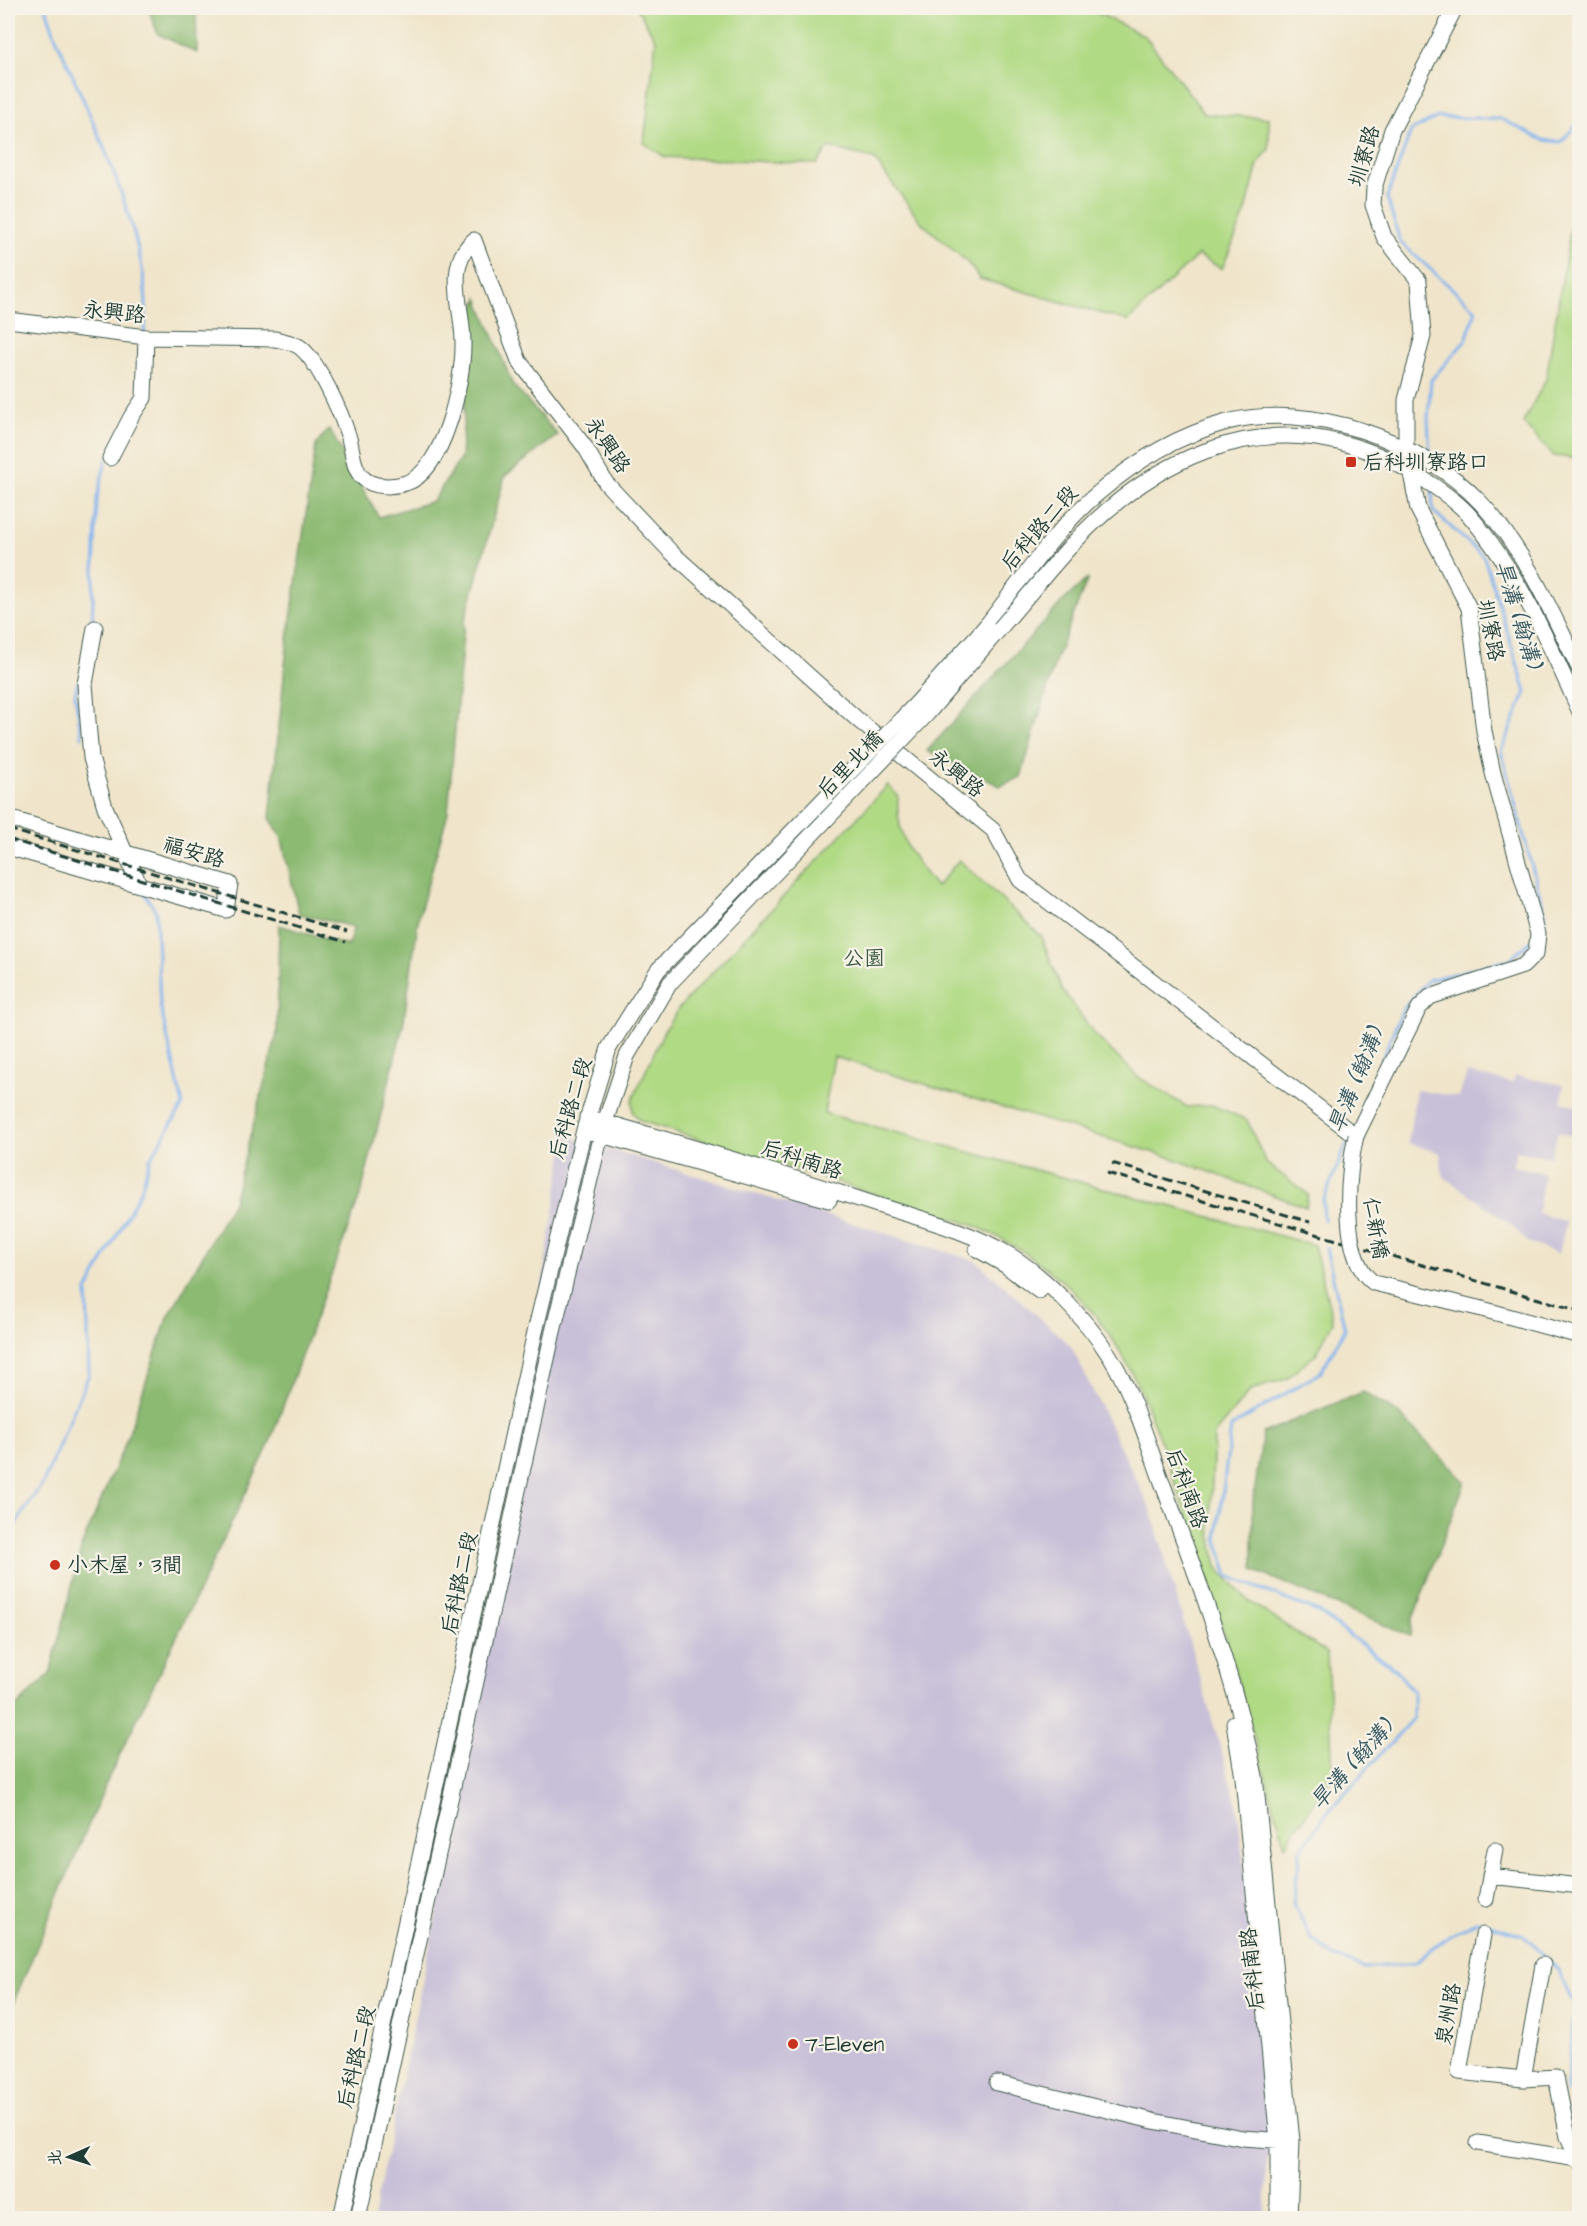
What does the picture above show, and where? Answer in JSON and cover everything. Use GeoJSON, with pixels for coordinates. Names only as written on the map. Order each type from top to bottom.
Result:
{"type":"FeatureCollection","features":[{"type":"Feature","properties":{"kind":"street","name":"圳寮路"},"geometry":{"type":"LineString","coordinates":[[1356,1136],[1419,1008],[1430,997],[1523,966],[1536,954],[1538,934],[1493,772],[1484,731],[1469,608],[1418,510],[1406,448],[1406,400],[1422,336],[1419,281],[1384,237],[1376,217],[1374,188],[1395,123],[1455,8]]}},
{"type":"Feature","properties":{"kind":"street","name":"永興路"},"geometry":{"type":"LineString","coordinates":[[8,320],[146,337],[275,339],[301,348],[324,383],[336,407],[361,476],[369,483],[382,485],[409,482],[425,472],[451,418],[459,382],[463,342],[457,297],[458,258],[474,240],[519,361],[579,438],[606,483],[670,551],[858,720],[993,830],[1020,880],[1356,1136]]}},
{"type":"Feature","properties":{"kind":"street"},"geometry":{"type":"LineString","coordinates":[[110,458],[131,417],[144,398],[146,337]]}},
{"type":"Feature","properties":{"kind":"street","name":"后科路二段"},"geometry":{"type":"LineString","coordinates":[[986,626],[1081,509],[1135,465],[1180,439],[1228,422],[1306,418],[1344,425],[1406,448],[1445,472],[1481,503],[1523,559],[1580,670]]}},
{"type":"Feature","properties":{"kind":"street","name":"后科路二段"},"geometry":{"type":"LineString","coordinates":[[1053,566],[1084,529],[1139,483],[1173,464],[1252,438],[1295,436],[1329,440],[1366,449],[1410,469],[1468,513],[1510,570],[1580,712]]}},
{"type":"Feature","properties":{"kind":"street","name":"后里北橋"},"geometry":{"type":"LineString","coordinates":[[670,983],[928,713],[1053,566]]}},
{"type":"Feature","properties":{"kind":"street","name":"后里北橋"},"geometry":{"type":"LineString","coordinates":[[658,970],[907,712],[986,626]]}},
{"type":"Feature","properties":{"kind":"street"},"geometry":{"type":"LineString","coordinates":[[95,628],[85,684],[91,758],[105,807],[139,884]]}},
{"type":"Feature","properties":{"kind":"street","name":"福安路"},"geometry":{"type":"LineString","coordinates":[[8,818],[230,885],[226,910],[8,847]]}},
{"type":"Feature","properties":{"kind":"street","name":"后科路二段"},"geometry":{"type":"LineString","coordinates":[[341,2218],[497,1506],[586,1123],[609,1048],[658,970]]}},
{"type":"Feature","properties":{"kind":"street","name":"后科路二段"},"geometry":{"type":"LineString","coordinates":[[358,2218],[515,1508],[603,1128],[627,1056],[670,983]]}},
{"type":"Feature","properties":{"kind":"street","name":"后科南路"},"geometry":{"type":"LineString","coordinates":[[586,1123],[761,1173],[966,1244],[1005,1265],[1042,1293],[1075,1324],[1120,1395],[1200,1612],[1236,1728],[1285,2141],[1289,2218]]}},
{"type":"Feature","properties":{"kind":"street","name":"仁新橋"},"geometry":{"type":"LineString","coordinates":[[1356,1136],[1349,1166],[1347,1201],[1358,1266],[1366,1277],[1374,1283],[1580,1336]]}},
{"type":"Feature","properties":{"kind":"street"},"geometry":{"type":"LineString","coordinates":[[497,1506],[515,1508]]}},
{"type":"Feature","properties":{"kind":"street"},"geometry":{"type":"LineString","coordinates":[[1486,1899],[1495,1850]]}},
{"type":"Feature","properties":{"kind":"street"},"geometry":{"type":"LineString","coordinates":[[420,1854],[439,1857]]}},
{"type":"Feature","properties":{"kind":"street"},"geometry":{"type":"LineString","coordinates":[[1490,1876],[1580,1886]]}},
{"type":"Feature","properties":{"kind":"street","name":"泉州路"},"geometry":{"type":"LineString","coordinates":[[1483,1935],[1459,2072],[1523,2079],[1556,2077],[1569,2137],[1578,2161]]}},
{"type":"Feature","properties":{"kind":"street"},"geometry":{"type":"LineString","coordinates":[[1523,2079],[1543,1965]]}},
{"type":"Feature","properties":{"kind":"street"},"geometry":{"type":"LineString","coordinates":[[997,2083],[1153,2121],[1243,2138],[1285,2141]]}},
{"type":"Feature","properties":{"kind":"street","name":"后科南路"},"geometry":{"type":"LineString","coordinates":[[1278,2218],[1285,2141]]}},
{"type":"Feature","properties":{"kind":"street"},"geometry":{"type":"LineString","coordinates":[[1478,2143],[1578,2161]]}},
{"type":"Feature","properties":{"kind":"shaded area"},"geometry":{"type":"Polygon","coordinates":[[[1467,1073],[1513,1083],[1515,1076],[1564,1085],[1561,1102],[1579,1106],[1579,1138],[1558,1132],[1550,1157],[1516,1151],[1513,1166],[1544,1173],[1538,1213],[1566,1222],[1559,1254],[1529,1243],[1509,1223],[1443,1176],[1440,1153],[1408,1143],[1416,1090],[1459,1097],[1467,1073]]]}},
{"type":"Feature","properties":{"kind":"shaded area"},"geometry":{"type":"Polygon","coordinates":[[[566,1136],[976,1261],[1071,1346],[1151,1510],[1237,1805],[1270,2100],[1265,2218],[373,2218],[454,1829],[566,1136]]]}},
{"type":"Feature","properties":{"kind":"green space"},"geometry":{"type":"Polygon","coordinates":[[[148,8],[196,8],[197,53],[158,34],[148,8]]]}},
{"type":"Feature","properties":{"kind":"green space"},"geometry":{"type":"Polygon","coordinates":[[[637,8],[965,8],[969,10],[1087,8],[1145,36],[1205,114],[1269,118],[1269,149],[1258,164],[1246,211],[1222,269],[1198,255],[1128,321],[980,279],[967,262],[921,222],[874,159],[829,147],[817,164],[665,157],[644,143],[656,40],[637,8]]]}},
{"type":"Feature","properties":{"kind":"green space"},"geometry":{"type":"Polygon","coordinates":[[[1575,200],[1580,200],[1579,459],[1554,456],[1523,423],[1546,379],[1575,200]]]}},
{"type":"Feature","properties":{"kind":"green space"},"geometry":{"type":"Polygon","coordinates":[[[478,298],[513,385],[558,435],[505,476],[464,623],[448,812],[419,915],[403,1026],[361,1193],[268,1447],[108,1779],[8,2015],[8,1715],[50,1674],[82,1545],[126,1441],[167,1319],[233,1202],[277,1034],[279,925],[348,946],[354,927],[299,914],[281,836],[270,818],[287,646],[316,445],[329,429],[379,517],[433,501],[461,458],[471,317],[478,298]]]}},
{"type":"Feature","properties":{"kind":"green space"},"geometry":{"type":"Polygon","coordinates":[[[1088,578],[1056,659],[1021,777],[1000,786],[927,751],[1060,604],[1088,578]]]}},
{"type":"Feature","properties":{"kind":"green space","name":"公園"},"geometry":{"type":"Polygon","coordinates":[[[888,785],[898,796],[899,823],[907,845],[936,887],[959,860],[1041,936],[1062,990],[1096,1036],[1138,1077],[1187,1107],[1212,1105],[1247,1120],[1266,1163],[1308,1194],[1306,1207],[1169,1157],[834,1057],[824,1113],[1314,1245],[1333,1322],[1316,1354],[1286,1379],[1251,1390],[1214,1434],[1210,1528],[1217,1567],[1247,1600],[1327,1653],[1333,1775],[1285,1845],[1219,1616],[1160,1440],[1127,1363],[1091,1310],[1045,1267],[1011,1244],[973,1225],[641,1121],[633,1113],[632,1101],[664,1031],[679,1008],[888,785]]]}},
{"type":"Feature","properties":{"kind":"green space"},"geometry":{"type":"Polygon","coordinates":[[[1363,1392],[1398,1413],[1465,1482],[1412,1621],[1410,1636],[1253,1570],[1253,1501],[1263,1433],[1363,1392]]]}},
{"type":"Feature","properties":{"kind":"waterway"},"geometry":{"type":"LineString","coordinates":[[46,8],[55,35],[101,141],[131,223],[141,262],[146,300],[144,333]]}},
{"type":"Feature","properties":{"kind":"waterway","name":"旱溝 (翰溝)"},"geometry":{"type":"LineString","coordinates":[[1430,457],[1428,418],[1431,380],[1466,340],[1476,310],[1400,242],[1387,197],[1411,131],[1438,117],[1501,119],[1543,140],[1561,142],[1580,121]]}},
{"type":"Feature","properties":{"kind":"waterway"},"geometry":{"type":"LineString","coordinates":[[92,623],[97,498],[106,460]]}},
{"type":"Feature","properties":{"kind":"waterway","name":"旱溝 (翰溝)"},"geometry":{"type":"LineString","coordinates":[[1432,491],[1433,511],[1484,557],[1526,692],[1501,751],[1545,915],[1543,929]]}},
{"type":"Feature","properties":{"kind":"waterway"},"geometry":{"type":"LineString","coordinates":[[78,682],[75,695],[82,737]]}},
{"type":"Feature","properties":{"kind":"waterway"},"geometry":{"type":"LineString","coordinates":[[91,785],[99,810]]}},
{"type":"Feature","properties":{"kind":"waterway"},"geometry":{"type":"LineString","coordinates":[[8,1536],[44,1481],[89,1374],[87,1291],[141,1190],[150,1159],[183,1105],[160,1005],[156,912],[144,892]]}},
{"type":"Feature","properties":{"kind":"waterway","name":"旱溝 (翰溝)"},"geometry":{"type":"LineString","coordinates":[[1361,1109],[1402,1011],[1428,980],[1509,960],[1532,940]]}},
{"type":"Feature","properties":{"kind":"waterway","name":"旱溝 (翰溝)"},"geometry":{"type":"LineString","coordinates":[[1324,1220],[1323,1201],[1347,1143]]}},
{"type":"Feature","properties":{"kind":"waterway","name":"旱溝 (翰溝)"},"geometry":{"type":"LineString","coordinates":[[1326,1248],[1345,1329],[1321,1372],[1231,1427],[1217,1539],[1228,1576],[1318,1612],[1396,1670],[1413,1691],[1413,1718],[1328,1812],[1300,1851],[1293,1903],[1312,1939],[1333,1956],[1364,1968],[1415,1963],[1451,1935],[1477,1921],[1524,1935],[1559,1971],[1575,2008],[1566,2094]]}},
{"type":"Feature","properties":{"kind":"waterway","name":"旱溝 (翰溝)"},"geometry":{"type":"LineString","coordinates":[[1569,2108],[1580,2128]]}},
{"type":"Feature","properties":{"kind":"railway"},"geometry":{"type":"LineString","coordinates":[[8,829],[347,932]]}},
{"type":"Feature","properties":{"kind":"railway"},"geometry":{"type":"LineString","coordinates":[[8,839],[346,942]]}},
{"type":"Feature","properties":{"kind":"railway"},"geometry":{"type":"LineString","coordinates":[[1112,1163],[1310,1222]]}},
{"type":"Feature","properties":{"kind":"railway"},"geometry":{"type":"LineString","coordinates":[[1107,1173],[1580,1311]]}},
{"type":"Feature","properties":{"kind":"place","name":"后科圳寮路口"},"geometry":{"type":"Point","coordinates":[1351,462]}},
{"type":"Feature","properties":{"kind":"place","name":"小木屋，3間"},"geometry":{"type":"Point","coordinates":[55,1565]}},
{"type":"Feature","properties":{"kind":"place","name":"7-Eleven"},"geometry":{"type":"Point","coordinates":[793,2044]}}]}
